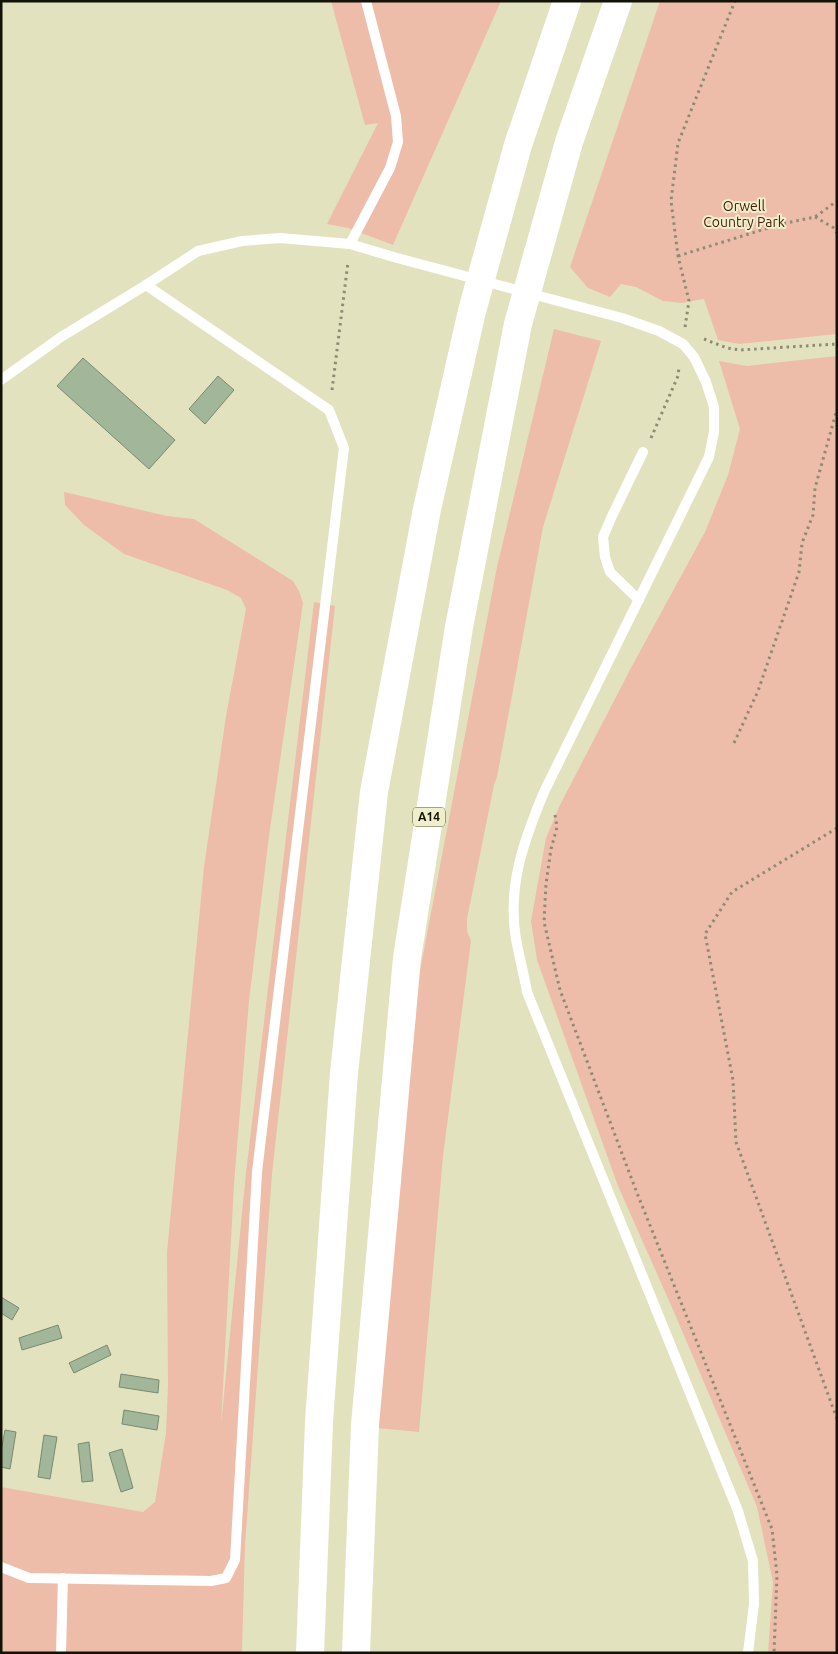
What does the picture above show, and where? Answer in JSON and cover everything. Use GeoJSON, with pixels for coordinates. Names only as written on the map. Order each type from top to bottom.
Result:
{"type":"FeatureCollection","features":[{"type":"Feature","properties":{"kind":"highway"},"geometry":{"type":"LineString","coordinates":[[310,1653],[319,1422],[344,1073],[374,792],[427,509],[472,311],[518,146],[567,1]]}},
{"type":"Feature","properties":{"kind":"highway","name":"A14"},"geometry":{"type":"LineString","coordinates":[[356,1653],[365,1425],[407,958],[459,627],[518,324],[570,142],[618,1]]}},
{"type":"Feature","properties":{"kind":"lane"},"geometry":{"type":"LineString","coordinates":[[350,244],[390,168],[398,142],[396,116],[366,1]]}},
{"type":"Feature","properties":{"kind":"lane"},"geometry":{"type":"LineString","coordinates":[[1,380],[61,336],[198,251],[242,241],[280,238],[350,244],[622,318],[659,331],[683,344],[694,357],[706,382],[714,407],[714,432],[710,457],[544,792],[528,829],[517,868],[513,903],[516,938],[527,992],[738,1510],[753,1562],[754,1604],[748,1653]]}},
{"type":"Feature","properties":{"kind":"lane"},"geometry":{"type":"LineString","coordinates":[[1,1567],[29,1578],[210,1581],[226,1578],[235,1560],[257,1172],[344,448],[329,410],[146,285]]}},
{"type":"Feature","properties":{"kind":"lane"},"geometry":{"type":"LineString","coordinates":[[639,600],[610,572],[605,557],[603,537],[643,452]]}},
{"type":"Feature","properties":{"kind":"lane"},"geometry":{"type":"LineString","coordinates":[[61,1653],[63,1578]]}},
{"type":"Feature","properties":{"kind":"path"},"geometry":{"type":"LineString","coordinates":[[643,452],[678,376],[689,301],[678,256],[671,202],[678,143],[736,1]]}},
{"type":"Feature","properties":{"kind":"path"},"geometry":{"type":"LineString","coordinates":[[678,256],[781,224],[815,217],[837,201]]}},
{"type":"Feature","properties":{"kind":"path"},"geometry":{"type":"LineString","coordinates":[[815,217],[834,228],[837,233]]}},
{"type":"Feature","properties":{"kind":"path"},"geometry":{"type":"LineString","coordinates":[[329,410],[350,244]]}},
{"type":"Feature","properties":{"kind":"path"},"geometry":{"type":"LineString","coordinates":[[685,331],[726,348],[740,350],[837,344]]}},
{"type":"Feature","properties":{"kind":"path"},"geometry":{"type":"LineString","coordinates":[[734,742],[758,691],[799,572],[802,543],[813,514],[815,488],[837,409]]}},
{"type":"Feature","properties":{"kind":"path"},"geometry":{"type":"LineString","coordinates":[[544,792],[555,813],[557,827],[551,849],[546,884],[544,922],[560,990],[637,1194],[772,1529],[777,1575],[774,1653]]}},
{"type":"Feature","properties":{"kind":"path"},"geometry":{"type":"LineString","coordinates":[[837,828],[732,892],[705,934],[733,1080],[736,1142],[837,1419]]}},
{"type":"Feature","properties":{"kind":"green space"},"geometry":{"type":"Polygon","coordinates":[[[331,1],[501,1],[393,245],[348,228],[327,224],[378,123],[365,125],[331,1]]]}},
{"type":"Feature","properties":{"kind":"green space","name":"Orwell Country Park"},"geometry":{"type":"Polygon","coordinates":[[[660,1],[837,1],[837,334],[739,344],[718,340],[704,299],[682,303],[663,301],[636,287],[621,284],[610,297],[588,288],[570,267],[660,1]]]}},
{"type":"Feature","properties":{"kind":"green space"},"geometry":{"type":"Polygon","coordinates":[[[554,329],[601,341],[543,527],[497,777],[467,919],[467,931],[471,941],[443,1156],[419,1432],[377,1428],[402,1065],[497,567],[554,329]]]}},
{"type":"Feature","properties":{"kind":"green space"},"geometry":{"type":"Polygon","coordinates":[[[837,356],[837,1653],[768,1653],[773,1582],[757,1507],[618,1186],[537,960],[531,921],[546,838],[560,805],[632,666],[705,532],[728,475],[740,429],[719,361],[747,366],[837,356]]]}},
{"type":"Feature","properties":{"kind":"green space"},"geometry":{"type":"Polygon","coordinates":[[[64,492],[167,516],[194,519],[293,581],[303,603],[269,836],[249,1001],[234,1184],[221,1425],[246,1173],[314,602],[335,606],[272,1174],[245,1545],[242,1653],[1,1653],[1,1487],[143,1512],[155,1502],[166,1433],[168,1385],[167,1252],[204,867],[226,716],[246,609],[241,598],[227,590],[124,554],[84,525],[65,505],[64,492]]]}},
{"type":"Feature","properties":{"kind":"building"},"geometry":{"type":"Polygon","coordinates":[[[83,358],[175,440],[149,469],[57,386],[83,358]]]}},
{"type":"Feature","properties":{"kind":"building"},"geometry":{"type":"Polygon","coordinates":[[[218,376],[234,390],[205,424],[189,409],[218,376]]]}},
{"type":"Feature","properties":{"kind":"building"},"geometry":{"type":"Polygon","coordinates":[[[1,1297],[19,1308],[12,1320],[1,1313],[1,1297]]]}},
{"type":"Feature","properties":{"kind":"building"},"geometry":{"type":"Polygon","coordinates":[[[58,1325],[62,1338],[22,1350],[19,1338],[58,1325]]]}},
{"type":"Feature","properties":{"kind":"building"},"geometry":{"type":"Polygon","coordinates":[[[107,1345],[111,1355],[74,1373],[69,1363],[107,1345]]]}},
{"type":"Feature","properties":{"kind":"building"},"geometry":{"type":"Polygon","coordinates":[[[121,1374],[159,1380],[158,1393],[119,1387],[121,1374]]]}},
{"type":"Feature","properties":{"kind":"building"},"geometry":{"type":"Polygon","coordinates":[[[124,1410],[159,1416],[157,1430],[122,1424],[124,1410]]]}},
{"type":"Feature","properties":{"kind":"building"},"geometry":{"type":"Polygon","coordinates":[[[5,1430],[16,1432],[10,1469],[1,1467],[1,1451],[5,1430]]]}},
{"type":"Feature","properties":{"kind":"building"},"geometry":{"type":"Polygon","coordinates":[[[44,1435],[57,1437],[50,1479],[38,1477],[44,1435]]]}},
{"type":"Feature","properties":{"kind":"building"},"geometry":{"type":"Polygon","coordinates":[[[89,1442],[93,1481],[82,1482],[78,1444],[89,1442]]]}},
{"type":"Feature","properties":{"kind":"building"},"geometry":{"type":"Polygon","coordinates":[[[122,1449],[133,1488],[121,1492],[109,1453],[122,1449]]]}}]}
